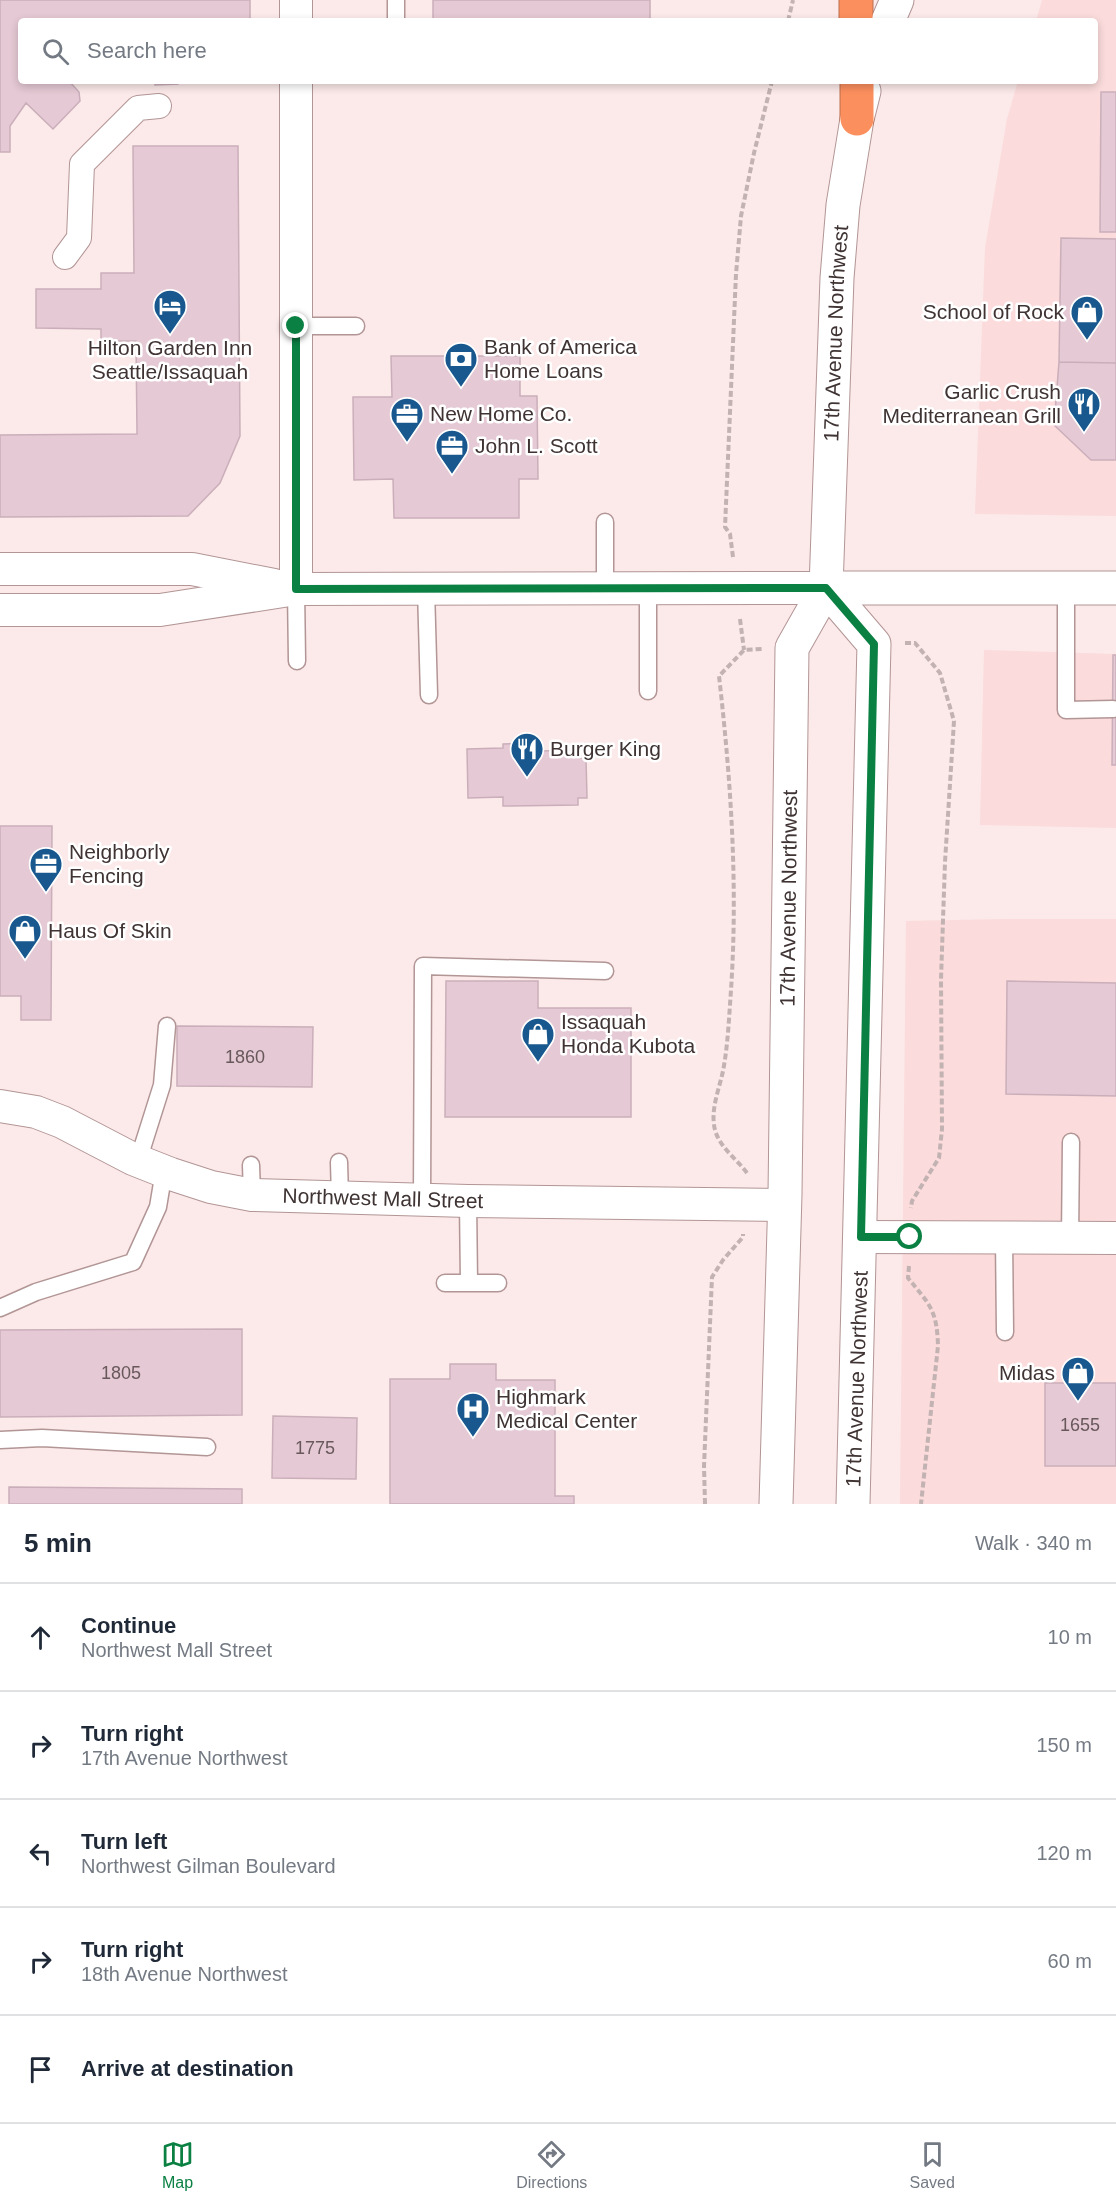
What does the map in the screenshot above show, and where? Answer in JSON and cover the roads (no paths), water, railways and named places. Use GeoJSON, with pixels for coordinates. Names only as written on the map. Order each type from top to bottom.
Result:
{"type":"FeatureCollection","features":[{"type":"Feature","properties":{"kind":"highway"},"geometry":{"type":"LineString","coordinates":[[856,0],[856,18]]}},
{"type":"Feature","properties":{"kind":"highway"},"geometry":{"type":"LineString","coordinates":[[857,84],[857,119]]}},
{"type":"Feature","properties":{"kind":"main road"},"geometry":{"type":"LineString","coordinates":[[889,18],[897,0]]}},
{"type":"Feature","properties":{"kind":"main road","name":"17th Avenue Northwest"},"geometry":{"type":"LineString","coordinates":[[776,1504],[785,1205],[792,648],[826,588],[837,279],[843,205],[857,119],[866,84]]}},
{"type":"Feature","properties":{"kind":"main road"},"geometry":{"type":"LineString","coordinates":[[826,588],[1116,588]]}},
{"type":"Feature","properties":{"kind":"main road","name":"17th Avenue Northwest"},"geometry":{"type":"LineString","coordinates":[[826,588],[874,644],[853,1504]]}},
{"type":"Feature","properties":{"kind":"street"},"geometry":{"type":"LineString","coordinates":[[296,0],[296,18]]}},
{"type":"Feature","properties":{"kind":"street"},"geometry":{"type":"LineString","coordinates":[[296,84],[296,589]]}},
{"type":"Feature","properties":{"kind":"street"},"geometry":{"type":"LineString","coordinates":[[65,257],[79,238],[82,164],[138,108],[159,106]]}},
{"type":"Feature","properties":{"kind":"street"},"geometry":{"type":"LineString","coordinates":[[0,569],[192,569],[296,589]]}},
{"type":"Feature","properties":{"kind":"street"},"geometry":{"type":"LineString","coordinates":[[0,610],[160,610],[296,589],[826,588]]}},
{"type":"Feature","properties":{"kind":"street","name":"Northwest Mall Street"},"geometry":{"type":"LineString","coordinates":[[0,1107],[36,1112],[62,1122],[151,1166],[212,1187],[252,1180],[340,1198],[785,1205]]}},
{"type":"Feature","properties":{"kind":"street"},"geometry":{"type":"LineString","coordinates":[[861,1237],[1116,1238]]}},
{"type":"Feature","properties":{"kind":"lane"},"geometry":{"type":"LineString","coordinates":[[396,0],[396,18]]}},
{"type":"Feature","properties":{"kind":"lane"},"geometry":{"type":"LineString","coordinates":[[296,326],[356,326]]}},
{"type":"Feature","properties":{"kind":"lane"},"geometry":{"type":"LineString","coordinates":[[605,522],[605,588]]}},
{"type":"Feature","properties":{"kind":"lane"},"geometry":{"type":"LineString","coordinates":[[648,588],[648,691]]}},
{"type":"Feature","properties":{"kind":"lane"},"geometry":{"type":"LineString","coordinates":[[1066,588],[1066,710],[1113,709]]}},
{"type":"Feature","properties":{"kind":"lane"},"geometry":{"type":"LineString","coordinates":[[296,589],[297,661]]}},
{"type":"Feature","properties":{"kind":"lane"},"geometry":{"type":"LineString","coordinates":[[426,589],[429,695]]}},
{"type":"Feature","properties":{"kind":"lane"},"geometry":{"type":"LineString","coordinates":[[422,1200],[423,966],[605,971]]}},
{"type":"Feature","properties":{"kind":"lane"},"geometry":{"type":"LineString","coordinates":[[0,1308],[36,1292],[133,1262],[158,1207],[151,1166],[167,1026]]}},
{"type":"Feature","properties":{"kind":"lane"},"geometry":{"type":"LineString","coordinates":[[1070,1239],[1071,1142]]}},
{"type":"Feature","properties":{"kind":"lane"},"geometry":{"type":"LineString","coordinates":[[339,1162],[340,1198]]}},
{"type":"Feature","properties":{"kind":"lane"},"geometry":{"type":"LineString","coordinates":[[468,1201],[469,1283]]}},
{"type":"Feature","properties":{"kind":"lane"},"geometry":{"type":"LineString","coordinates":[[1004,1238],[1005,1332]]}},
{"type":"Feature","properties":{"kind":"lane"},"geometry":{"type":"LineString","coordinates":[[446,1283],[498,1283]]}},
{"type":"Feature","properties":{"kind":"lane"},"geometry":{"type":"LineString","coordinates":[[0,1440],[42,1438],[207,1447]]}},
{"type":"Feature","properties":{"kind":"place","name":"Hilton Garden Inn Seattle/Issaquah"},"geometry":{"type":"Point","coordinates":[170,335]}},
{"type":"Feature","properties":{"kind":"place","name":"School of Rock"},"geometry":{"type":"Point","coordinates":[1087,341]}},
{"type":"Feature","properties":{"kind":"place","name":"Bank of America Home Loans"},"geometry":{"type":"Point","coordinates":[461,388]}},
{"type":"Feature","properties":{"kind":"place","name":"Garlic Crush Mediterranean Grill"},"geometry":{"type":"Point","coordinates":[1084,433]}},
{"type":"Feature","properties":{"kind":"place","name":"New Home Co."},"geometry":{"type":"Point","coordinates":[407,443]}},
{"type":"Feature","properties":{"kind":"place","name":"John L. Scott"},"geometry":{"type":"Point","coordinates":[452,475]}},
{"type":"Feature","properties":{"kind":"place","name":"Burger King"},"geometry":{"type":"Point","coordinates":[527,778]}},
{"type":"Feature","properties":{"kind":"place","name":"Neighborly Fencing"},"geometry":{"type":"Point","coordinates":[46,893]}},
{"type":"Feature","properties":{"kind":"place","name":"Haus Of Skin"},"geometry":{"type":"Point","coordinates":[25,960]}},
{"type":"Feature","properties":{"kind":"place","name":"Issaquah Honda Kubota"},"geometry":{"type":"Point","coordinates":[538,1063]}},
{"type":"Feature","properties":{"kind":"place","name":"Midas"},"geometry":{"type":"Point","coordinates":[1078,1402]}},
{"type":"Feature","properties":{"kind":"place","name":"Highmark Medical Center"},"geometry":{"type":"Point","coordinates":[473,1438]}}]}
